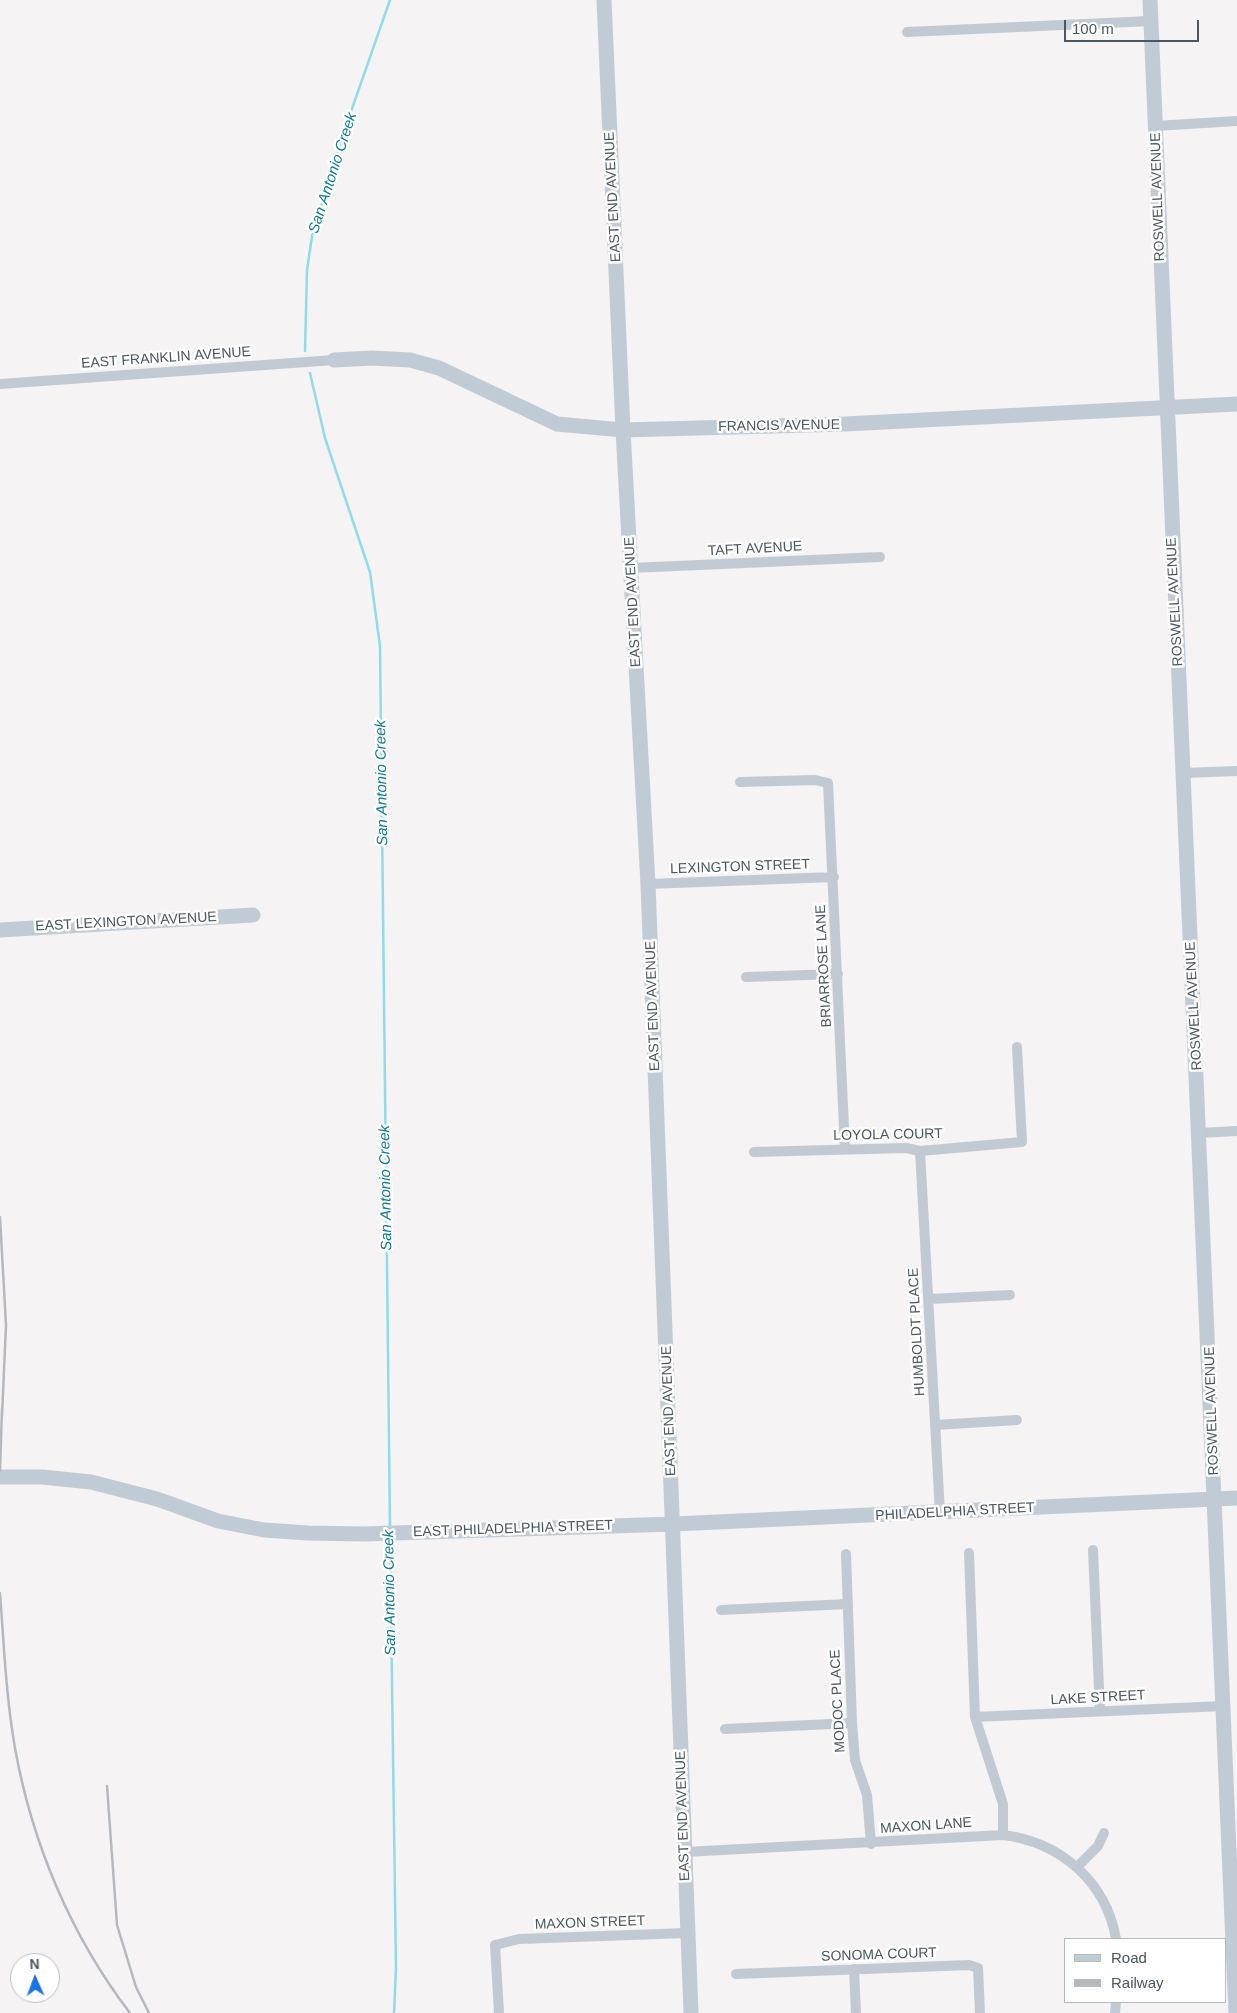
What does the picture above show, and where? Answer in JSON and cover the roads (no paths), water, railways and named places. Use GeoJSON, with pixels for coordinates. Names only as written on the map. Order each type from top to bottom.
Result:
{"type":"FeatureCollection","features":[{"type":"Feature","properties":{"kind":"street","name":"EAST END AVENUE"},"geometry":{"type":"LineString","coordinates":[[604,0],[623,430],[648,884],[674,1524],[687,1933],[692,2013]]}},
{"type":"Feature","properties":{"kind":"street","name":"ROSWELL AVENUE"},"geometry":{"type":"LineString","coordinates":[[1150,0],[1166,408],[1216,1499],[1223,1706],[1236,1971],[1236,2013]]}},
{"type":"Feature","properties":{"kind":"street"},"geometry":{"type":"LineString","coordinates":[[907,32],[1150,21]]}},
{"type":"Feature","properties":{"kind":"street"},"geometry":{"type":"LineString","coordinates":[[1155,126],[1237,121]]}},
{"type":"Feature","properties":{"kind":"street","name":"FRANCIS AVENUE"},"geometry":{"type":"LineString","coordinates":[[334,360],[372,358],[410,360],[439,368],[557,424],[623,430],[845,424],[1237,404]]}},
{"type":"Feature","properties":{"kind":"street","name":"EAST FRANKLIN AVENUE"},"geometry":{"type":"LineString","coordinates":[[0,384],[334,360]]}},
{"type":"Feature","properties":{"kind":"street","name":"TAFT AVENUE"},"geometry":{"type":"LineString","coordinates":[[631,568],[880,557]]}},
{"type":"Feature","properties":{"kind":"street"},"geometry":{"type":"LineString","coordinates":[[1183,773],[1237,771]]}},
{"type":"Feature","properties":{"kind":"street","name":"BRIARROSE LANE"},"geometry":{"type":"LineString","coordinates":[[740,782],[815,780],[828,782],[834,877],[845,1149]]}},
{"type":"Feature","properties":{"kind":"street","name":"LEXINGTON STREET"},"geometry":{"type":"LineString","coordinates":[[648,884],[834,877]]}},
{"type":"Feature","properties":{"kind":"street","name":"EAST LEXINGTON AVENUE"},"geometry":{"type":"LineString","coordinates":[[0,930],[253,915]]}},
{"type":"Feature","properties":{"kind":"street"},"geometry":{"type":"LineString","coordinates":[[746,977],[838,974]]}},
{"type":"Feature","properties":{"kind":"street","name":"LOYOLA COURT"},"geometry":{"type":"LineString","coordinates":[[754,1152],[906,1148],[920,1150],[1022,1142],[1018,1047]]}},
{"type":"Feature","properties":{"kind":"street"},"geometry":{"type":"LineString","coordinates":[[1200,1133],[1237,1132]]}},
{"type":"Feature","properties":{"kind":"street","name":"HUMBOLDT PLACE"},"geometry":{"type":"LineString","coordinates":[[920,1150],[940,1513]]}},
{"type":"Feature","properties":{"kind":"street"},"geometry":{"type":"LineString","coordinates":[[929,1299],[1010,1295]]}},
{"type":"Feature","properties":{"kind":"street"},"geometry":{"type":"LineString","coordinates":[[935,1425],[1017,1420]]}},
{"type":"Feature","properties":{"kind":"street","name":"EAST PHILADELPHIA STREET"},"geometry":{"type":"LineString","coordinates":[[0,1478],[42,1477],[91,1482],[157,1499],[218,1520],[264,1530],[364,1534],[674,1524]]}},
{"type":"Feature","properties":{"kind":"street","name":"PHILADELPHIA STREET"},"geometry":{"type":"LineString","coordinates":[[674,1524],[1237,1498]]}},
{"type":"Feature","properties":{"kind":"street"},"geometry":{"type":"LineString","coordinates":[[1093,1550],[1100,1711]]}},
{"type":"Feature","properties":{"kind":"street"},"geometry":{"type":"LineString","coordinates":[[969,1553],[975,1717],[1003,1804],[1002,1835]]}},
{"type":"Feature","properties":{"kind":"street","name":"MODOC PLACE"},"geometry":{"type":"LineString","coordinates":[[846,1554],[855,1760],[867,1795],[871,1844]]}},
{"type":"Feature","properties":{"kind":"street"},"geometry":{"type":"LineString","coordinates":[[721,1610],[848,1604]]}},
{"type":"Feature","properties":{"kind":"street","name":"LAKE STREET"},"geometry":{"type":"LineString","coordinates":[[975,1717],[1223,1706]]}},
{"type":"Feature","properties":{"kind":"street"},"geometry":{"type":"LineString","coordinates":[[725,1729],[852,1723]]}},
{"type":"Feature","properties":{"kind":"street"},"geometry":{"type":"LineString","coordinates":[[1077,1867],[1098,1846],[1104,1833]]}},
{"type":"Feature","properties":{"kind":"street","name":"MAXON LANE"},"geometry":{"type":"LineString","coordinates":[[684,1852],[871,1844],[1002,1835],[1028,1838],[1050,1848],[1077,1867],[1097,1889],[1107,1908],[1116,1938]]}},
{"type":"Feature","properties":{"kind":"street","name":"MAXON STREET"},"geometry":{"type":"LineString","coordinates":[[499,2013],[495,1945],[519,1940],[687,1933]]}},
{"type":"Feature","properties":{"kind":"street","name":"SONOMA COURT"},"geometry":{"type":"LineString","coordinates":[[736,1974],[969,1965],[978,1968],[980,2013]]}},
{"type":"Feature","properties":{"kind":"street"},"geometry":{"type":"LineString","coordinates":[[854,1970],[856,2013]]}},
{"type":"Feature","properties":{"kind":"waterway","name":"San Antonio Creek"},"geometry":{"type":"LineString","coordinates":[[305,351],[307,270],[312,236],[341,140],[390,0]]}},
{"type":"Feature","properties":{"kind":"waterway","name":"San Antonio Creek"},"geometry":{"type":"LineString","coordinates":[[310,373],[325,438],[370,572],[380,646],[390,1529]]}},
{"type":"Feature","properties":{"kind":"waterway","name":"San Antonio Creek"},"geometry":{"type":"LineString","coordinates":[[390,1539],[396,1968],[394,2013]]}},
{"type":"Feature","properties":{"kind":"railway"},"geometry":{"type":"LineString","coordinates":[[0,1217],[6,1325],[2,1416]]}},
{"type":"Feature","properties":{"kind":"railway"},"geometry":{"type":"LineString","coordinates":[[0,1471],[2,1408]]}},
{"type":"Feature","properties":{"kind":"railway"},"geometry":{"type":"LineString","coordinates":[[0,1593],[9,1710],[22,1784],[32,1819],[43,1853],[72,1920],[109,1983],[130,2013]]}},
{"type":"Feature","properties":{"kind":"railway"},"geometry":{"type":"LineString","coordinates":[[107,1786],[117,1925],[136,1987],[149,2013]]}}]}
